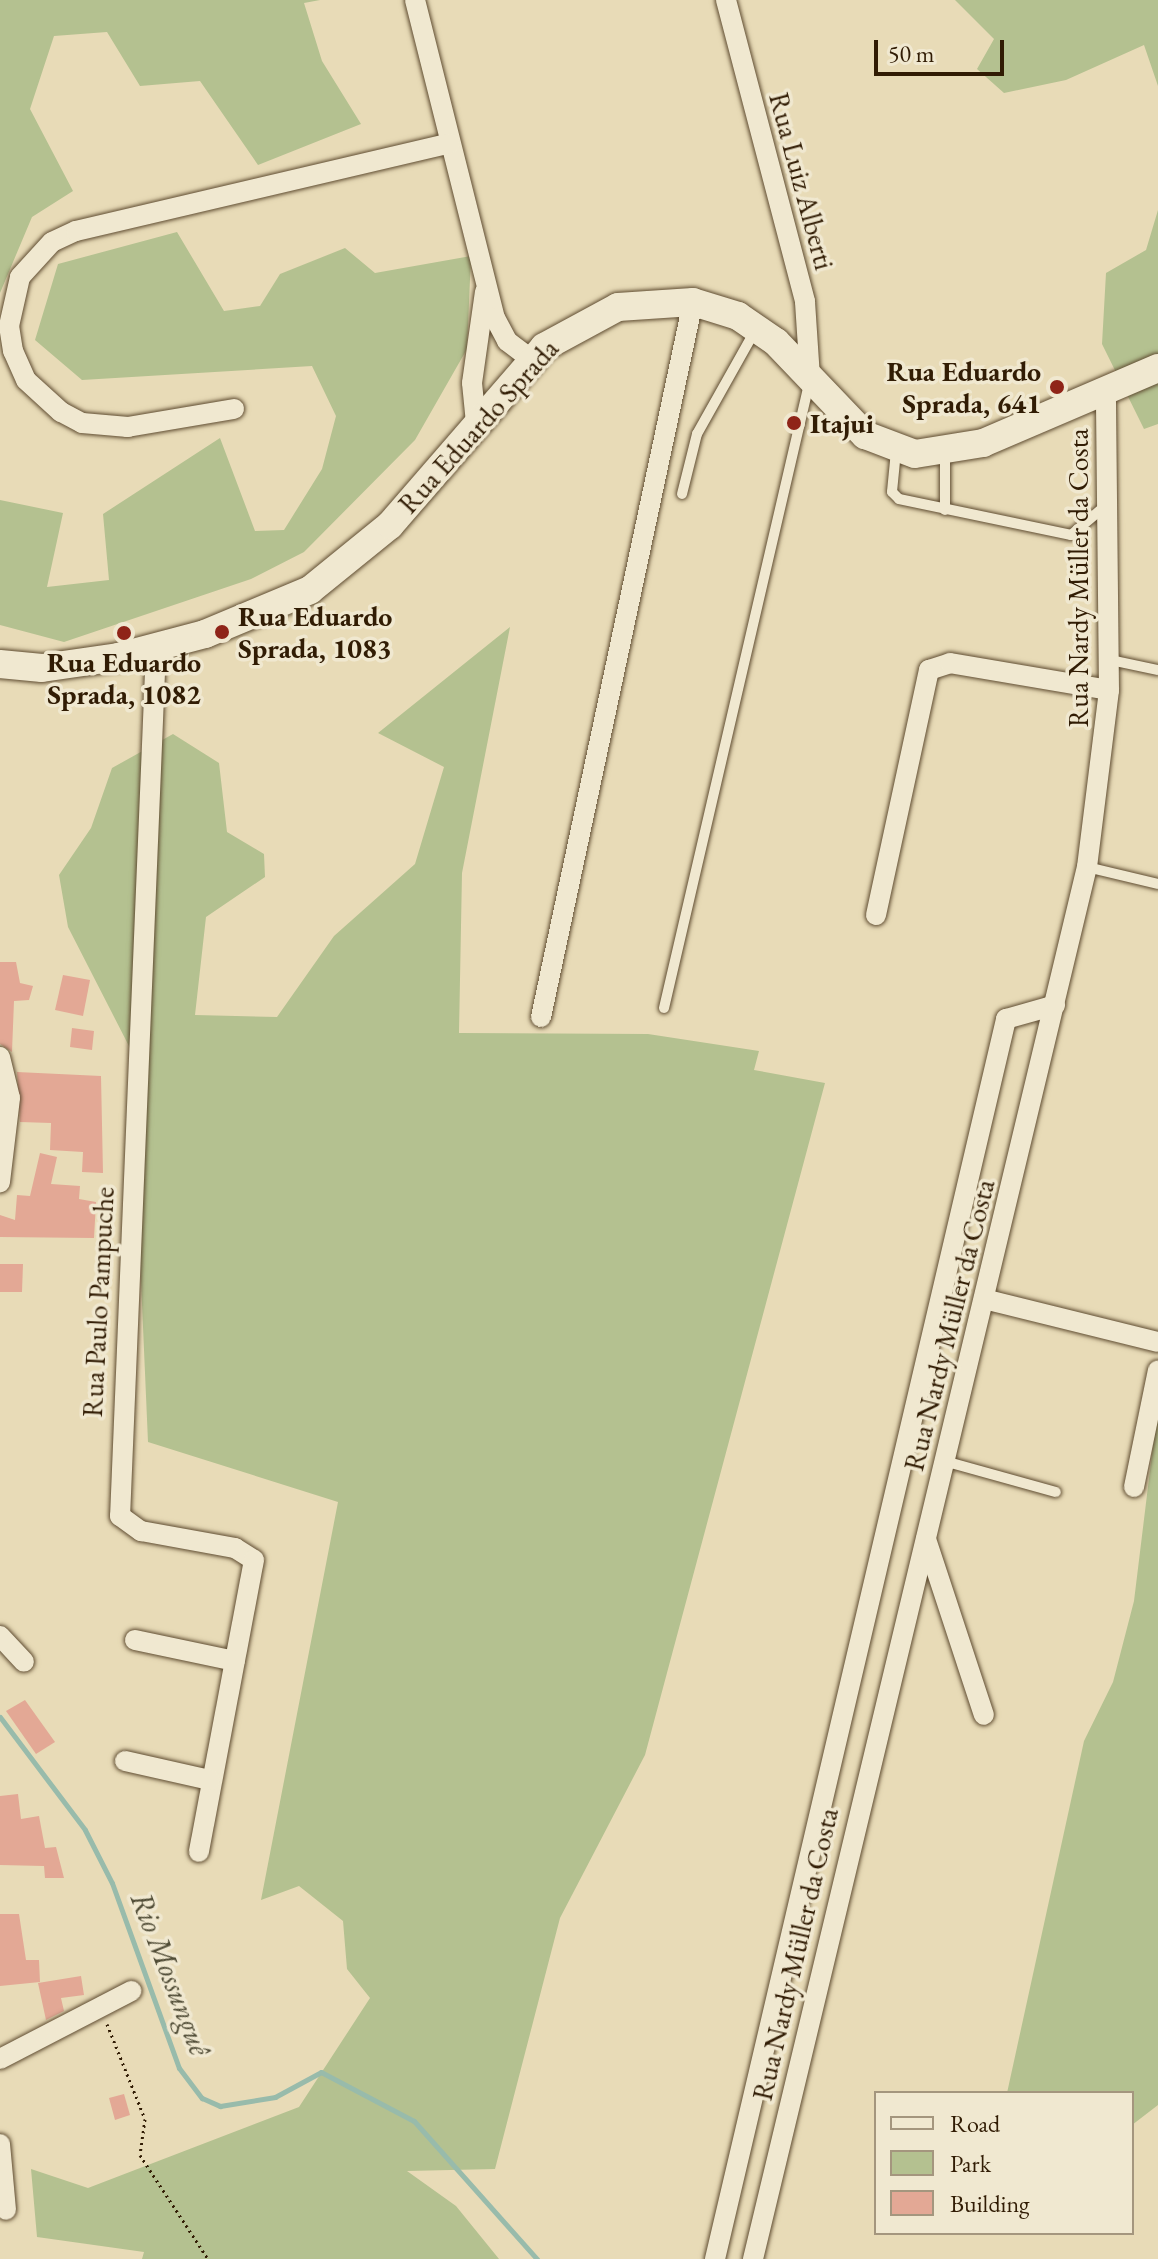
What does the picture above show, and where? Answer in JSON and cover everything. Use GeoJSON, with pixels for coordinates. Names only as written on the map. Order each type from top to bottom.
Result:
{"type":"FeatureCollection","features":[{"type":"Feature","properties":{"kind":"main road","name":"Rua Eduardo Sprada"},"geometry":{"type":"LineString","coordinates":[[0,664],[67,666],[156,648],[281,605],[342,569],[390,525],[476,423],[559,334],[618,307],[693,302],[758,327],[865,435],[896,451],[945,453],[1106,392],[1158,368]]}},
{"type":"Feature","properties":{"kind":"street"},"geometry":{"type":"LineString","coordinates":[[415,0],[486,288],[507,341],[532,360]]}},
{"type":"Feature","properties":{"kind":"street","name":"Rua Luiz Alberti"},"geometry":{"type":"LineString","coordinates":[[726,0],[805,302],[810,378]]}},
{"type":"Feature","properties":{"kind":"street"},"geometry":{"type":"LineString","coordinates":[[234,409],[128,427],[82,423],[61,412],[26,380],[13,351],[9,326],[20,277],[45,248],[76,231],[450,143]]}},
{"type":"Feature","properties":{"kind":"street"},"geometry":{"type":"LineString","coordinates":[[476,423],[473,371],[486,288]]}},
{"type":"Feature","properties":{"kind":"street"},"geometry":{"type":"LineString","coordinates":[[541,1017],[693,302]]}},
{"type":"Feature","properties":{"kind":"street","name":"Rua Nardy Müller da Costa"},"geometry":{"type":"LineString","coordinates":[[753,2259],[1087,867],[1109,690],[1106,392]]}},
{"type":"Feature","properties":{"kind":"street","name":"Rua Paulo Pampuche"},"geometry":{"type":"LineString","coordinates":[[156,648],[120,1516],[141,1531],[235,1548],[254,1560],[210,1780],[199,1852]]}},
{"type":"Feature","properties":{"kind":"street"},"geometry":{"type":"LineString","coordinates":[[876,915],[929,670],[950,663],[1109,690]]}},
{"type":"Feature","properties":{"kind":"street"},"geometry":{"type":"LineString","coordinates":[[715,2259],[1006,1019],[1055,1005]]}},
{"type":"Feature","properties":{"kind":"street"},"geometry":{"type":"LineString","coordinates":[[0,1057],[4,1079],[0,1182]]}},
{"type":"Feature","properties":{"kind":"street"},"geometry":{"type":"LineString","coordinates":[[984,1299],[1158,1342]]}},
{"type":"Feature","properties":{"kind":"street"},"geometry":{"type":"LineString","coordinates":[[1134,1487],[1158,1370]]}},
{"type":"Feature","properties":{"kind":"street"},"geometry":{"type":"LineString","coordinates":[[926,1539],[984,1715]]}},
{"type":"Feature","properties":{"kind":"street"},"geometry":{"type":"LineString","coordinates":[[0,1636],[24,1662]]}},
{"type":"Feature","properties":{"kind":"street"},"geometry":{"type":"LineString","coordinates":[[135,1640],[235,1661]]}},
{"type":"Feature","properties":{"kind":"street"},"geometry":{"type":"LineString","coordinates":[[125,1761],[210,1780]]}},
{"type":"Feature","properties":{"kind":"street"},"geometry":{"type":"LineString","coordinates":[[0,2059],[131,1991]]}},
{"type":"Feature","properties":{"kind":"street"},"geometry":{"type":"LineString","coordinates":[[0,2144],[6,2210]]}},
{"type":"Feature","properties":{"kind":"lane"},"geometry":{"type":"LineString","coordinates":[[682,494],[697,434],[758,327]]}},
{"type":"Feature","properties":{"kind":"lane"},"geometry":{"type":"LineString","coordinates":[[664,1008],[810,378]]}},
{"type":"Feature","properties":{"kind":"lane"},"geometry":{"type":"LineString","coordinates":[[896,451],[892,492],[945,510],[1071,535],[1108,503]]}},
{"type":"Feature","properties":{"kind":"lane"},"geometry":{"type":"LineString","coordinates":[[945,453],[945,510]]}},
{"type":"Feature","properties":{"kind":"lane"},"geometry":{"type":"LineString","coordinates":[[1110,660],[1158,670]]}},
{"type":"Feature","properties":{"kind":"lane"},"geometry":{"type":"LineString","coordinates":[[1087,867],[1158,884]]}},
{"type":"Feature","properties":{"kind":"lane"},"geometry":{"type":"LineString","coordinates":[[944,1461],[1056,1492]]}},
{"type":"Feature","properties":{"kind":"path"},"geometry":{"type":"LineString","coordinates":[[100,2007],[145,2119],[140,2155],[208,2259]]}},
{"type":"Feature","properties":{"kind":"green space"},"geometry":{"type":"Polygon","coordinates":[[[0,0],[320,0],[304,3],[322,61],[361,124],[258,165],[200,81],[140,86],[107,32],[54,36],[30,109],[73,191],[32,217],[0,293],[0,0]]]}},
{"type":"Feature","properties":{"kind":"green space"},"geometry":{"type":"Polygon","coordinates":[[[955,0],[1158,0],[1158,86],[1144,45],[1066,80],[1004,93],[977,69],[994,39],[955,0]]]}},
{"type":"Feature","properties":{"kind":"green space"},"geometry":{"type":"Polygon","coordinates":[[[1158,210],[1158,424],[1144,429],[1102,344],[1106,273],[1146,250],[1158,210]]]}},
{"type":"Feature","properties":{"kind":"green space"},"geometry":{"type":"Polygon","coordinates":[[[177,232],[224,311],[260,306],[280,274],[345,248],[375,273],[471,256],[467,349],[415,440],[304,552],[251,579],[64,642],[0,625],[0,500],[63,513],[47,587],[109,580],[103,514],[220,438],[255,531],[284,530],[322,469],[336,416],[312,366],[82,380],[35,340],[58,264],[177,232]]]}},
{"type":"Feature","properties":{"kind":"green space"},"geometry":{"type":"Polygon","coordinates":[[[510,627],[462,873],[459,1033],[648,1034],[759,1051],[754,1070],[825,1083],[645,1755],[560,1918],[495,2169],[407,2171],[456,2206],[499,2259],[142,2259],[144,2252],[37,2237],[31,2169],[88,2188],[299,2107],[370,1998],[347,1969],[343,1921],[299,1886],[261,1900],[338,1502],[148,1442],[131,1050],[68,927],[59,875],[91,828],[112,768],[173,734],[219,763],[227,832],[264,854],[265,877],[206,917],[195,1015],[277,1017],[334,936],[415,864],[444,767],[378,733],[510,627]]]}},
{"type":"Feature","properties":{"kind":"green space"},"geometry":{"type":"Polygon","coordinates":[[[1158,1405],[1158,2105],[1134,2123],[1134,2091],[1007,2091],[1084,1741],[1113,1682],[1134,1601],[1158,1405]]]}},
{"type":"Feature","properties":{"kind":"building"},"geometry":{"type":"Polygon","coordinates":[[[0,962],[16,962],[20,983],[33,986],[29,1000],[14,1001],[12,1052],[0,1044],[0,962]]]}},
{"type":"Feature","properties":{"kind":"building"},"geometry":{"type":"Polygon","coordinates":[[[63,975],[90,980],[83,1016],[55,1010],[63,975]]]}},
{"type":"Feature","properties":{"kind":"building"},"geometry":{"type":"Polygon","coordinates":[[[72,1028],[94,1031],[92,1050],[70,1047],[72,1028]]]}},
{"type":"Feature","properties":{"kind":"building"},"geometry":{"type":"Polygon","coordinates":[[[17,1072],[101,1076],[103,1173],[82,1172],[83,1152],[50,1150],[51,1123],[20,1122],[17,1072]]]}},
{"type":"Feature","properties":{"kind":"building"},"geometry":{"type":"Polygon","coordinates":[[[40,1153],[57,1157],[51,1184],[80,1186],[79,1199],[96,1202],[94,1238],[0,1237],[0,1215],[15,1220],[17,1195],[30,1196],[40,1153]]]}},
{"type":"Feature","properties":{"kind":"building"},"geometry":{"type":"Polygon","coordinates":[[[0,1264],[23,1264],[22,1292],[0,1292],[0,1264]]]}},
{"type":"Feature","properties":{"kind":"building"},"geometry":{"type":"Polygon","coordinates":[[[25,1700],[55,1742],[36,1754],[6,1711],[25,1700]]]}},
{"type":"Feature","properties":{"kind":"building"},"geometry":{"type":"Polygon","coordinates":[[[18,1794],[21,1819],[39,1816],[45,1848],[56,1847],[64,1878],[45,1878],[44,1866],[0,1865],[0,1796],[18,1794]]]}},
{"type":"Feature","properties":{"kind":"building"},"geometry":{"type":"Polygon","coordinates":[[[0,1914],[19,1914],[26,1960],[39,1960],[40,1982],[0,1986],[0,1914]]]}},
{"type":"Feature","properties":{"kind":"building"},"geometry":{"type":"Polygon","coordinates":[[[81,1976],[84,1995],[61,1998],[64,2011],[46,2020],[38,1983],[81,1976]]]}},
{"type":"Feature","properties":{"kind":"building"},"geometry":{"type":"Polygon","coordinates":[[[124,2094],[130,2115],[115,2120],[109,2098],[124,2094]]]}},
{"type":"Feature","properties":{"kind":"waterway","name":"Rio Mossunguê"},"geometry":{"type":"LineString","coordinates":[[0,1717],[85,1830],[112,1883],[179,2068],[202,2098],[220,2106],[275,2097],[321,2072],[414,2121],[537,2259]]}},
{"type":"Feature","properties":{"kind":"place","name":"Rua Eduardo Sprada, 641"},"geometry":{"type":"Point","coordinates":[1057,387]}},
{"type":"Feature","properties":{"kind":"place","name":"Itajui"},"geometry":{"type":"Point","coordinates":[794,423]}},
{"type":"Feature","properties":{"kind":"place","name":"Rua Eduardo Sprada, 1083"},"geometry":{"type":"Point","coordinates":[222,632]}},
{"type":"Feature","properties":{"kind":"place","name":"Rua Eduardo Sprada, 1082"},"geometry":{"type":"Point","coordinates":[124,633]}}]}
